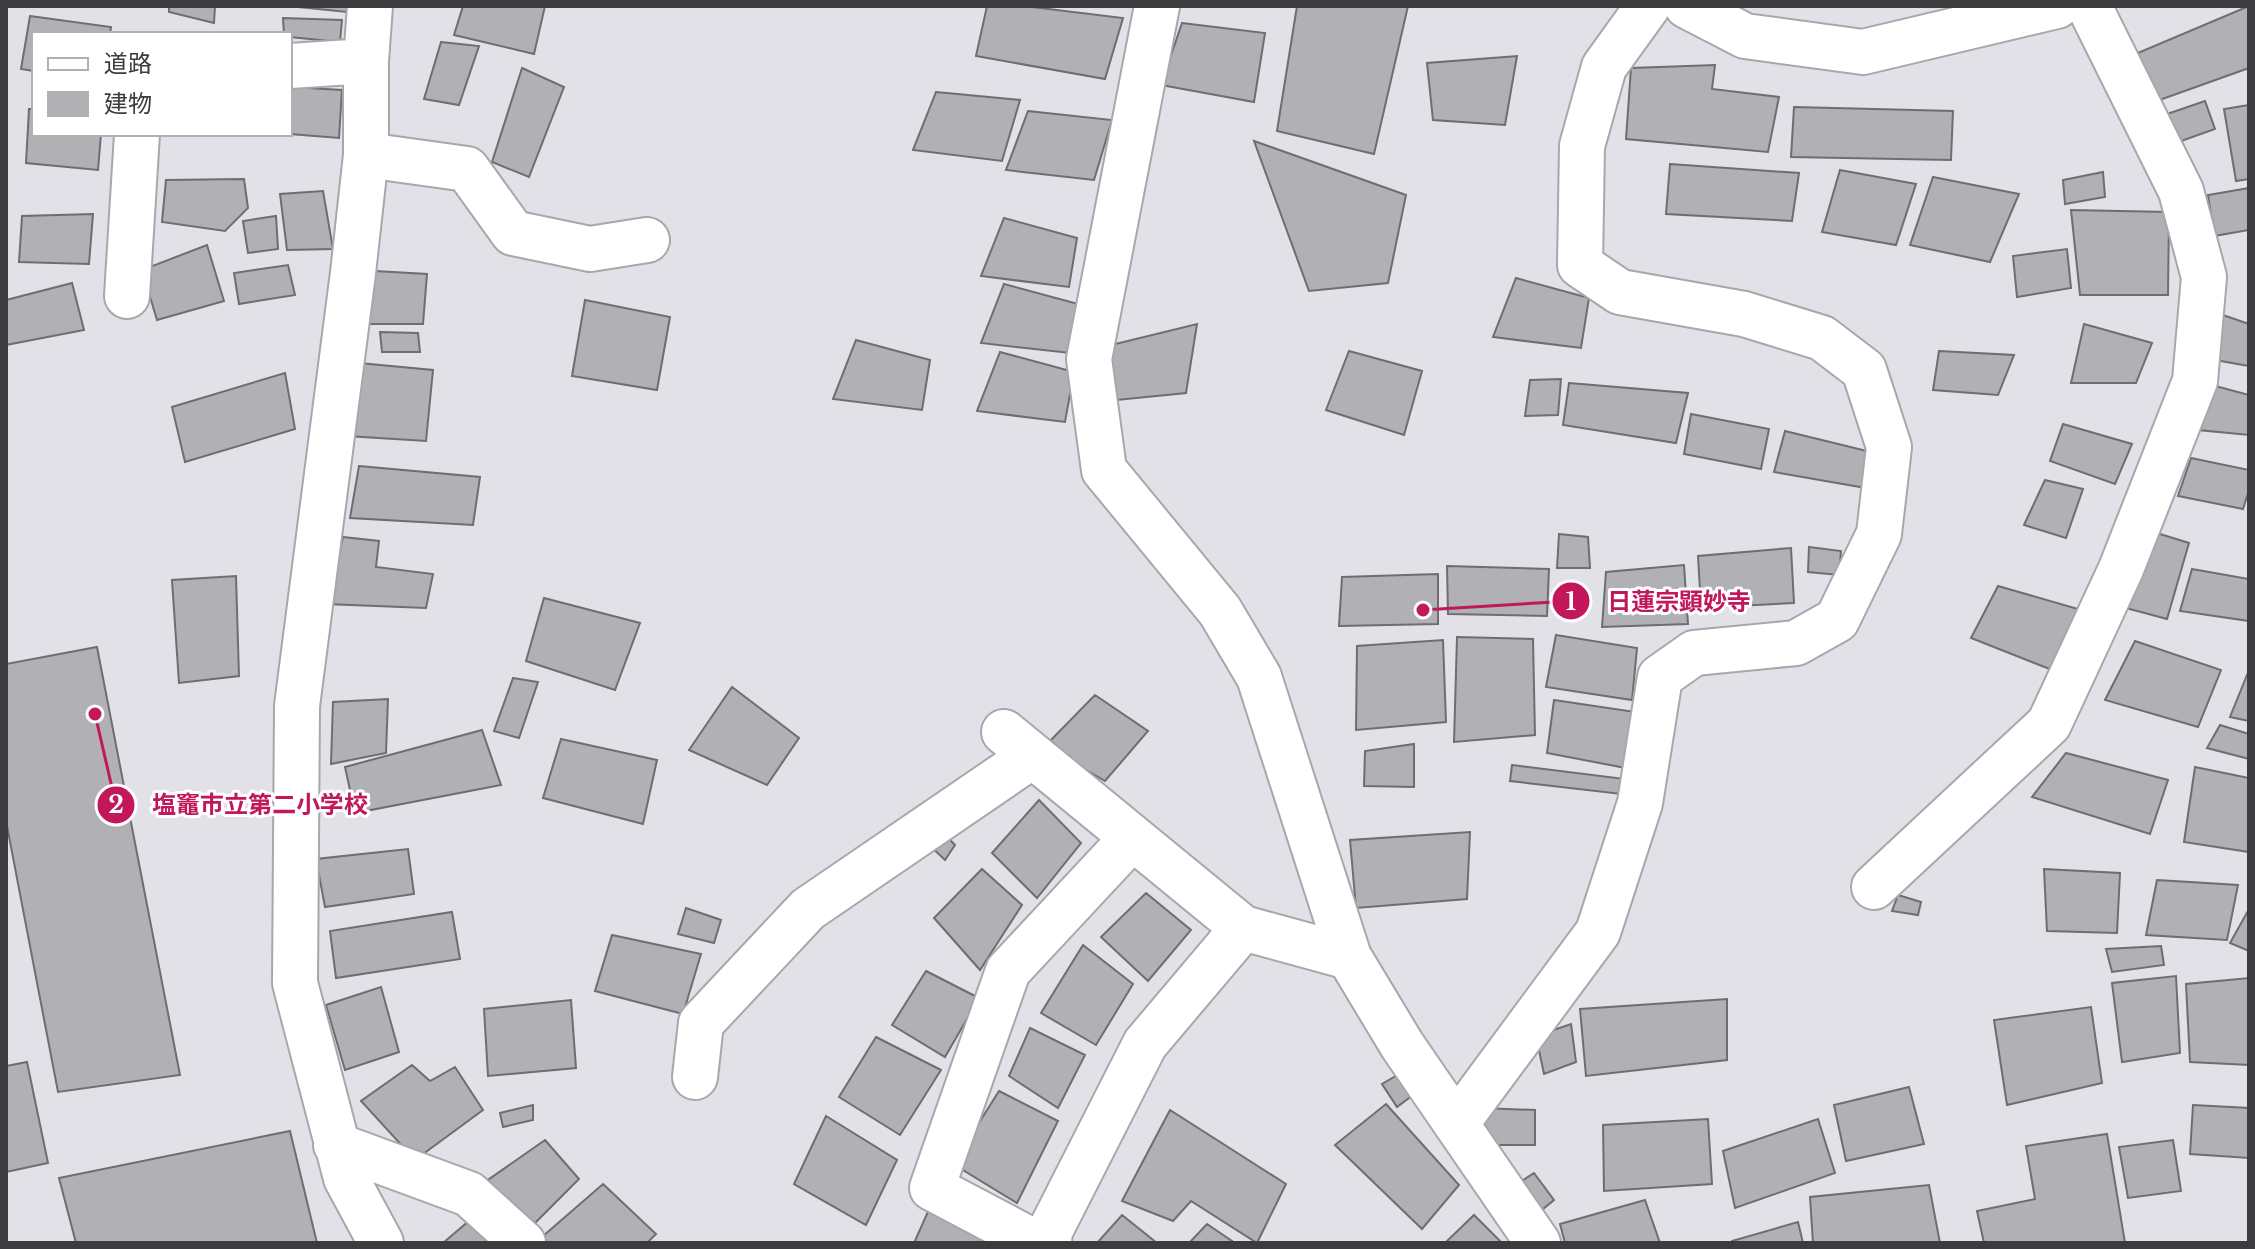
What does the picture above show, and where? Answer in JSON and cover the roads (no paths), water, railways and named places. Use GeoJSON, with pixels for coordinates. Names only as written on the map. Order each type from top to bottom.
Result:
{"type":"FeatureCollection","features":[{"type":"Feature","properties":{"kind":"street"},"geometry":{"type":"LineString","coordinates":[[370,6],[366,61],[366,155],[297,706],[295,983],[346,1178],[381,1243]]}},
{"type":"Feature","properties":{"kind":"street"},"geometry":{"type":"LineString","coordinates":[[1157,6],[1089,359],[1104,470],[1220,611],[1259,677],[1349,957],[1402,1045],[1538,1243]]}},
{"type":"Feature","properties":{"kind":"street"},"geometry":{"type":"LineString","coordinates":[[1456,1124],[1598,932],[1640,803],[1660,677],[1694,653],[1796,643],[1837,620],[1879,534],[1889,447],[1864,370],[1822,338],[1744,314],[1620,292],[1580,265],[1582,146],[1604,67],[1648,6]]}},
{"type":"Feature","properties":{"kind":"street"},"geometry":{"type":"LineString","coordinates":[[1687,6],[1745,36],[1863,52],[2057,6]]}},
{"type":"Feature","properties":{"kind":"street"},"geometry":{"type":"LineString","coordinates":[[1874,887],[2049,724],[2121,569],[2195,381],[2204,277],[2185,205],[2181,191],[2089,6]]}},
{"type":"Feature","properties":{"kind":"street"},"geometry":{"type":"LineString","coordinates":[[292,66],[366,61]]}},
{"type":"Feature","properties":{"kind":"street"},"geometry":{"type":"LineString","coordinates":[[127,296],[137,136]]}},
{"type":"Feature","properties":{"kind":"street"},"geometry":{"type":"LineString","coordinates":[[366,155],[467,169],[513,233],[590,249],[647,240]]}},
{"type":"Feature","properties":{"kind":"street"},"geometry":{"type":"LineString","coordinates":[[695,1077],[701,1023],[808,909],[1018,744],[1243,928],[1349,957]]}},
{"type":"Feature","properties":{"kind":"street"},"geometry":{"type":"LineString","coordinates":[[1036,1243],[932,1188],[1008,971],[1132,838]]}},
{"type":"Feature","properties":{"kind":"street"},"geometry":{"type":"LineString","coordinates":[[1049,1243],[1050,1231],[1145,1044],[1243,928]]}},
{"type":"Feature","properties":{"kind":"street"},"geometry":{"type":"LineString","coordinates":[[336,1145],[469,1194],[523,1243]]}},
{"type":"Feature","properties":{"kind":"place","name":"日蓮宗顕妙寺"},"geometry":{"type":"Point","coordinates":[1423,610]}},
{"type":"Feature","properties":{"kind":"place","name":"塩竈市立第二小学校"},"geometry":{"type":"Point","coordinates":[95,714]}}]}
